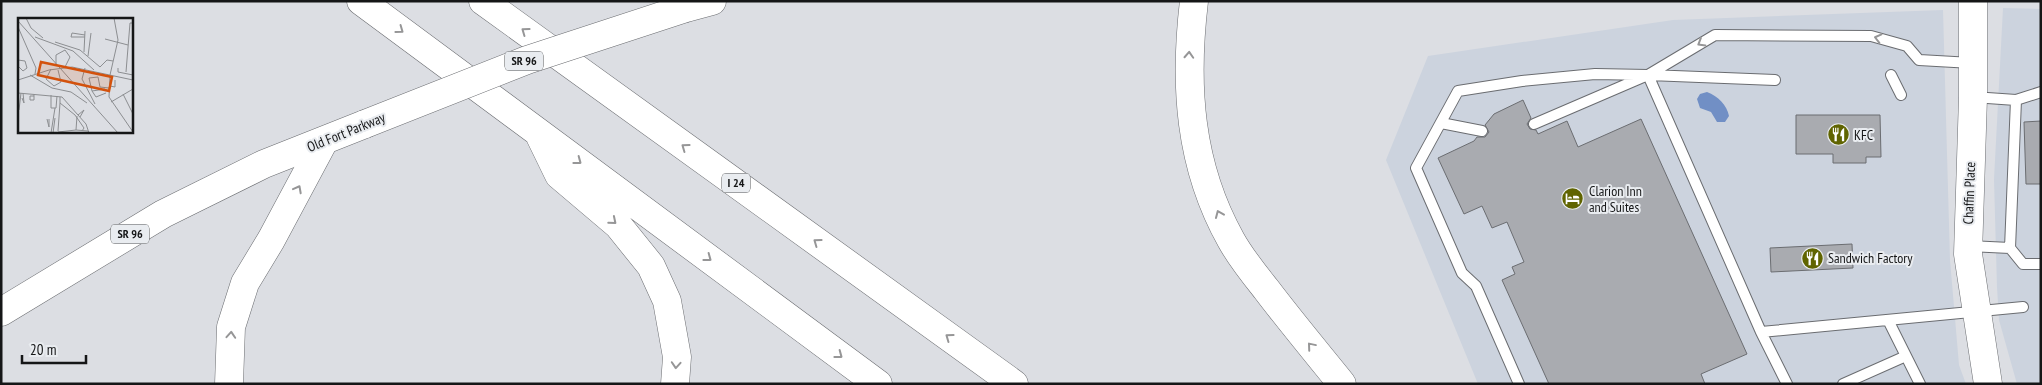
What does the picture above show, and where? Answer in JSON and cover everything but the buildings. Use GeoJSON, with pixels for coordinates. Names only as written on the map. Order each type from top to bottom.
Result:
{"type":"FeatureCollection","features":[{"type":"Feature","properties":{"kind":"main road"},"geometry":{"type":"LineString","coordinates":[[361,1],[878,384]]}},
{"type":"Feature","properties":{"kind":"main road","name":"I 24"},"geometry":{"type":"LineString","coordinates":[[484,1],[1014,384]]}},
{"type":"Feature","properties":{"kind":"main road","name":"Old Fort Parkway"},"geometry":{"type":"LineString","coordinates":[[1,312],[163,214],[264,164],[527,60],[687,5],[712,1]]}},
{"type":"Feature","properties":{"kind":"main road"},"geometry":{"type":"LineString","coordinates":[[1194,1],[1189,60],[1189,102],[1195,141],[1209,190],[1231,240],[1248,266],[1342,384]]}},
{"type":"Feature","properties":{"kind":"main road","name":"Chaffin Place"},"geometry":{"type":"LineString","coordinates":[[1973,1],[1968,254],[1988,384]]}},
{"type":"Feature","properties":{"kind":"main road"},"geometry":{"type":"LineString","coordinates":[[539,132],[559,174],[618,225],[651,266],[667,301],[677,357],[674,384]]}},
{"type":"Feature","properties":{"kind":"main road"},"geometry":{"type":"LineString","coordinates":[[229,384],[231,327],[245,283],[271,240],[324,141]]}},
{"type":"Feature","properties":{"kind":"lane"},"geometry":{"type":"LineString","coordinates":[[1534,124],[1648,75],[1715,34],[1871,36],[1907,46],[1919,60],[1973,63]]}},
{"type":"Feature","properties":{"kind":"lane"},"geometry":{"type":"LineString","coordinates":[[1519,384],[1476,286],[1462,273],[1416,168],[1458,91],[1522,81],[1595,74],[1775,80]]}},
{"type":"Feature","properties":{"kind":"lane"},"geometry":{"type":"LineString","coordinates":[[1648,75],[1761,332],[1787,384]]}},
{"type":"Feature","properties":{"kind":"lane"},"geometry":{"type":"LineString","coordinates":[[1891,75],[1901,95]]}},
{"type":"Feature","properties":{"kind":"lane"},"geometry":{"type":"LineString","coordinates":[[1972,97],[2016,100],[2041,92]]}},
{"type":"Feature","properties":{"kind":"lane"},"geometry":{"type":"LineString","coordinates":[[2016,100],[2010,248],[2023,264],[2041,264]]}},
{"type":"Feature","properties":{"kind":"lane"},"geometry":{"type":"LineString","coordinates":[[1441,123],[1482,131]]}},
{"type":"Feature","properties":{"kind":"lane"},"geometry":{"type":"LineString","coordinates":[[1968,246],[2010,248]]}},
{"type":"Feature","properties":{"kind":"lane"},"geometry":{"type":"LineString","coordinates":[[1761,332],[2024,307]]}},
{"type":"Feature","properties":{"kind":"lane"},"geometry":{"type":"LineString","coordinates":[[1888,320],[1920,384]]}},
{"type":"Feature","properties":{"kind":"lane"},"geometry":{"type":"LineString","coordinates":[[1843,384],[1906,356]]}},
{"type":"Feature","properties":{"kind":"shaded area"},"geometry":{"type":"Polygon","coordinates":[[[2003,8],[2041,9],[2041,384],[2017,384],[1999,320],[1994,179],[2003,8]]]}},
{"type":"Feature","properties":{"kind":"shaded area","name":"Clarion Inn and Suites"},"geometry":{"type":"Polygon","coordinates":[[[1943,10],[1950,260],[1959,365],[1966,384],[1478,384],[1386,160],[1428,56],[1673,20],[1943,10]]]}},
{"type":"Feature","properties":{"kind":"water"},"geometry":{"type":"Polygon","coordinates":[[[1707,92],[1718,98],[1726,108],[1729,116],[1725,122],[1717,122],[1711,112],[1700,108],[1697,99],[1700,94],[1707,92]]]}},
{"type":"Feature","properties":{"kind":"place","name":"KFC"},"geometry":{"type":"Point","coordinates":[1838,135]}},
{"type":"Feature","properties":{"kind":"place","name":"Clarion Inn and Suites"},"geometry":{"type":"Point","coordinates":[1573,199]}},
{"type":"Feature","properties":{"kind":"place","name":"Sandwich Factory"},"geometry":{"type":"Point","coordinates":[1812,258]}}]}
